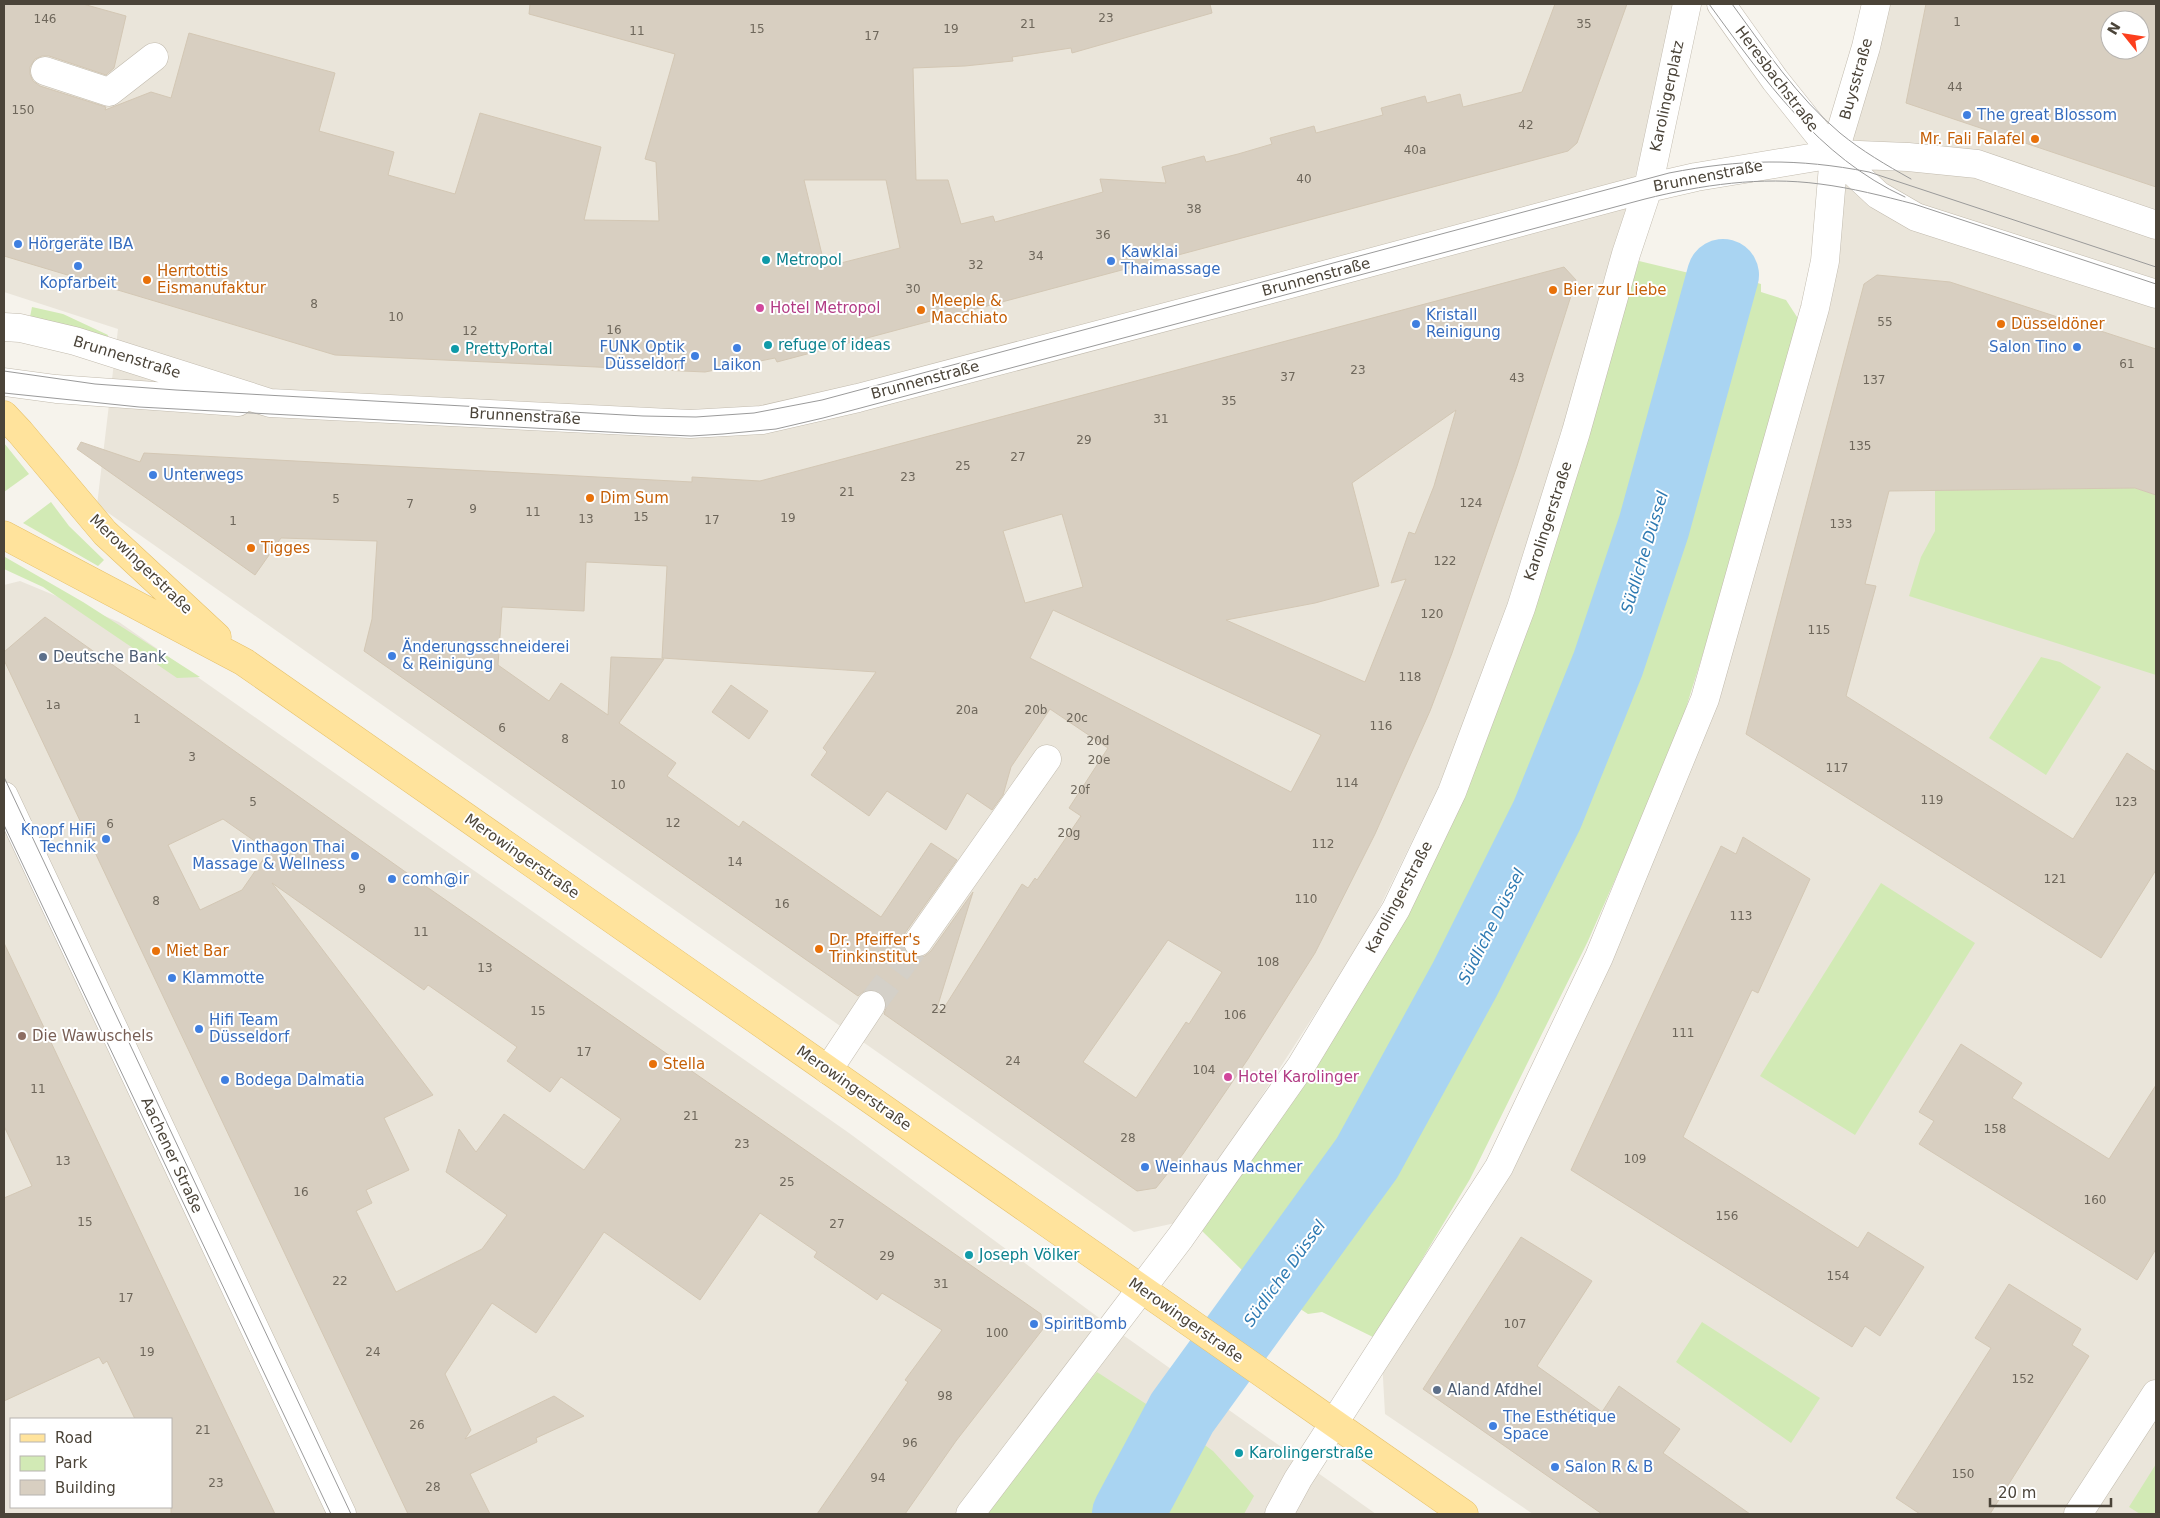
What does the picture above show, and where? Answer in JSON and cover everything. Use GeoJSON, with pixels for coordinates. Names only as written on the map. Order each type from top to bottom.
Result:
{"type":"FeatureCollection","features":[{"type":"Feature","properties":{"kind":"main road","name":"Merowingerstraße"},"geometry":{"type":"LineString","coordinates":[[4,416],[20,432],[104,533],[244,662]]}},
{"type":"Feature","properties":{"kind":"main road","name":"Merowingerstraße"},"geometry":{"type":"LineString","coordinates":[[4,535],[244,662],[1464,1514]]}},
{"type":"Feature","properties":{"kind":"street","name":"Karolingerplatz"},"geometry":{"type":"LineString","coordinates":[[1648,188],[1687,4]]}},
{"type":"Feature","properties":{"kind":"street","name":"Heresbachstraße"},"geometry":{"type":"LineString","coordinates":[[1720,4],[1775,80],[1834,154]]}},
{"type":"Feature","properties":{"kind":"street","name":"Buysstraße"},"geometry":{"type":"LineString","coordinates":[[1834,154],[1866,47],[1876,4]]}},
{"type":"Feature","properties":{"kind":"street"},"geometry":{"type":"LineString","coordinates":[[45,71],[109,92],[154,57]]}},
{"type":"Feature","properties":{"kind":"street","name":"Brunnenstraße"},"geometry":{"type":"LineString","coordinates":[[4,327],[20,328],[75,341],[270,403],[690,424],[762,420],[858,398],[1696,176],[1834,154],[1908,157],[1976,164],[2156,225]]}},
{"type":"Feature","properties":{"kind":"street"},"geometry":{"type":"LineString","coordinates":[[1834,154],[1878,195],[1916,216],[2156,294]]}},
{"type":"Feature","properties":{"kind":"street"},"geometry":{"type":"LineString","coordinates":[[1279,1514],[1298,1479],[1499,1167],[1599,957],[1678,769],[1705,699],[1815,308],[1825,261],[1834,154]]}},
{"type":"Feature","properties":{"kind":"street","name":"Karolingerstraße"},"geometry":{"type":"LineString","coordinates":[[970,1514],[1180,1238],[1301,1066],[1396,909],[1452,792],[1524,599],[1576,432],[1626,254],[1648,188]]}},
{"type":"Feature","properties":{"kind":"street"},"geometry":{"type":"LineString","coordinates":[[4,382],[56,389],[211,402],[270,403]]}},
{"type":"Feature","properties":{"kind":"street"},"geometry":{"type":"LineString","coordinates":[[918,942],[1047,760]]}},
{"type":"Feature","properties":{"kind":"street","name":"Aachener Straße"},"geometry":{"type":"LineString","coordinates":[[4,796],[108,1021],[342,1514]]}},
{"type":"Feature","properties":{"kind":"street"},"geometry":{"type":"LineString","coordinates":[[828,1070],[871,1005]]}},
{"type":"Feature","properties":{"kind":"street"},"geometry":{"type":"LineString","coordinates":[[2078,1514],[2156,1394]]}},
{"type":"Feature","properties":{"kind":"shaded area"},"geometry":{"type":"Polygon","coordinates":[[[4,4],[1678,4],[1611,275],[1508,604],[1440,784],[1366,935],[1180,1222],[1134,1232],[97,505],[118,329],[4,292],[4,4]]]}},
{"type":"Feature","properties":{"kind":"shaded area"},"geometry":{"type":"Polygon","coordinates":[[[1883,4],[2156,4],[2156,1514],[1533,1514],[1385,1414],[1382,1360],[1664,824],[1852,138],[1883,4]]]}},
{"type":"Feature","properties":{"kind":"shaded area"},"geometry":{"type":"Polygon","coordinates":[[[20,581],[119,622],[849,1133],[1106,1323],[1376,1514],[4,1514],[4,585],[20,581]]]}},
{"type":"Feature","properties":{"kind":"green space"},"geometry":{"type":"Polygon","coordinates":[[[1639,261],[1689,273],[1701,266],[1761,284],[1761,292],[1786,300],[1799,320],[1716,612],[1675,743],[1588,941],[1470,1179],[1375,1338],[1322,1312],[1308,1314],[1245,1273],[1200,1229],[1310,1068],[1529,610],[1639,261]]]}},
{"type":"Feature","properties":{"kind":"green space"},"geometry":{"type":"Polygon","coordinates":[[[32,307],[63,314],[108,335],[107,339],[29,322],[32,307]]]}},
{"type":"Feature","properties":{"kind":"green space"},"geometry":{"type":"Polygon","coordinates":[[[4,443],[29,474],[4,492],[4,443]]]}},
{"type":"Feature","properties":{"kind":"green space"},"geometry":{"type":"Polygon","coordinates":[[[2134,488],[2156,495],[2156,675],[1909,596],[1921,557],[1935,531],[1935,490],[2134,488]]]}},
{"type":"Feature","properties":{"kind":"green space"},"geometry":{"type":"Polygon","coordinates":[[[51,502],[69,526],[104,560],[98,566],[23,523],[51,502]]]}},
{"type":"Feature","properties":{"kind":"green space"},"geometry":{"type":"Polygon","coordinates":[[[5,557],[83,602],[200,677],[177,678],[43,587],[4,569],[5,557]]]}},
{"type":"Feature","properties":{"kind":"green space"},"geometry":{"type":"Polygon","coordinates":[[[2041,657],[2060,662],[2101,687],[2046,775],[1989,738],[2041,657]]]}},
{"type":"Feature","properties":{"kind":"green space"},"geometry":{"type":"Polygon","coordinates":[[[1881,883],[1975,943],[1855,1135],[1760,1076],[1881,883]]]}},
{"type":"Feature","properties":{"kind":"green space"},"geometry":{"type":"Polygon","coordinates":[[[1702,1322],[1820,1398],[1791,1443],[1676,1362],[1702,1322]]]}},
{"type":"Feature","properties":{"kind":"green space"},"geometry":{"type":"Polygon","coordinates":[[[1097,1372],[1160,1413],[1213,1451],[1254,1496],[1244,1514],[978,1514],[1097,1372]]]}},
{"type":"Feature","properties":{"kind":"green space"},"geometry":{"type":"Polygon","coordinates":[[[2156,1464],[2156,1514],[2140,1514],[2129,1507],[2156,1464]]]}},
{"type":"Feature","properties":{"kind":"building"},"geometry":{"type":"Polygon","coordinates":[[[4,4],[83,4],[126,16],[114,68],[106,75],[49,56],[35,59],[30,67],[33,81],[40,86],[106,107],[105,110],[151,92],[171,98],[189,33],[335,73],[319,131],[394,152],[388,175],[455,194],[480,113],[601,147],[584,220],[659,221],[656,162],[645,159],[675,54],[529,14],[530,4],[1210,4],[1212,13],[1072,53],[1071,48],[1012,57],[1013,61],[965,66],[913,68],[916,180],[948,180],[961,224],[993,216],[995,222],[1103,192],[1100,179],[1166,183],[1162,167],[1204,156],[1206,162],[1272,144],[1270,138],[1314,126],[1316,133],[1383,115],[1381,108],[1425,96],[1427,103],[1460,94],[1463,107],[1522,92],[1555,4],[1627,4],[1577,143],[1568,151],[777,362],[775,358],[705,372],[335,355],[4,256],[4,4]],[[804,180],[825,267],[900,248],[886,180],[804,180]]]}},
{"type":"Feature","properties":{"kind":"building"},"geometry":{"type":"Polygon","coordinates":[[[1926,4],[2156,4],[2156,187],[1906,103],[1926,4]]]}},
{"type":"Feature","properties":{"kind":"building"},"geometry":{"type":"Polygon","coordinates":[[[1564,267],[1576,280],[1517,466],[1452,653],[1430,711],[1375,834],[1315,953],[1248,1059],[1183,1154],[1156,1188],[1137,1191],[884,1014],[887,1005],[885,998],[880,992],[871,989],[864,991],[858,996],[364,651],[372,619],[377,541],[281,538],[255,575],[77,449],[81,442],[140,462],[144,453],[692,482],[692,477],[760,481],[1564,267]],[[1456,410],[1352,483],[1379,586],[1315,603],[1226,620],[1365,682],[1406,579],[1391,583],[1409,532],[1415,534],[1434,486],[1456,410]],[[1062,514],[1003,531],[1025,603],[1083,587],[1062,514]],[[586,562],[584,611],[502,607],[498,665],[549,701],[561,683],[608,715],[611,657],[664,659],[619,723],[676,763],[667,776],[739,827],[743,821],[881,917],[931,843],[957,860],[905,933],[903,940],[904,949],[909,955],[917,958],[925,956],[931,951],[973,892],[937,1008],[942,1011],[1022,884],[1028,888],[1035,878],[1037,880],[1081,816],[1069,808],[1108,748],[1050,709],[1011,767],[1003,795],[992,810],[967,793],[946,830],[887,791],[869,816],[811,775],[827,752],[823,748],[876,672],[662,658],[667,566],[586,562]],[[1053,610],[1030,658],[1291,792],[1321,735],[1053,610]],[[1168,940],[1083,1062],[1136,1098],[1186,1022],[1189,1024],[1222,972],[1168,940]]]}},
{"type":"Feature","properties":{"kind":"building"},"geometry":{"type":"Polygon","coordinates":[[[1877,275],[1950,282],[2156,349],[2156,495],[2135,488],[1889,491],[1865,584],[1876,586],[1846,696],[2073,839],[2127,753],[2156,772],[2156,870],[2101,958],[1746,734],[1864,284],[1877,275]]]}},
{"type":"Feature","properties":{"kind":"building"},"geometry":{"type":"Polygon","coordinates":[[[45,617],[414,878],[1041,1314],[1043,1329],[956,1441],[905,1514],[817,1514],[908,1382],[905,1380],[942,1330],[882,1293],[877,1300],[814,1257],[817,1252],[760,1213],[700,1300],[604,1232],[536,1333],[492,1303],[445,1374],[471,1430],[465,1439],[554,1396],[584,1416],[536,1438],[537,1442],[470,1474],[490,1514],[408,1514],[4,660],[4,652],[45,617]],[[223,819],[168,845],[200,910],[242,890],[269,851],[223,819]],[[272,883],[433,1095],[384,1118],[409,1170],[366,1190],[372,1203],[356,1211],[396,1292],[482,1249],[507,1215],[446,1172],[459,1129],[476,1152],[504,1114],[584,1170],[621,1119],[561,1077],[550,1092],[507,1061],[517,1047],[428,985],[424,990],[272,883]]]}},
{"type":"Feature","properties":{"kind":"building"},"geometry":{"type":"Polygon","coordinates":[[[731,685],[768,711],[749,739],[712,712],[731,685]]]}},
{"type":"Feature","properties":{"kind":"building"},"geometry":{"type":"Polygon","coordinates":[[[1743,837],[1810,879],[1758,993],[1752,990],[1683,1137],[1858,1248],[1868,1232],[1924,1267],[1880,1336],[1865,1326],[1852,1347],[1571,1170],[1721,846],[1736,854],[1743,837]]]}},
{"type":"Feature","properties":{"kind":"building"},"geometry":{"type":"Polygon","coordinates":[[[4,943],[275,1514],[171,1514],[172,1418],[135,1418],[107,1361],[103,1364],[99,1357],[4,1401],[4,1198],[32,1186],[4,1126],[4,943]]]}},
{"type":"Feature","properties":{"kind":"building"},"geometry":{"type":"Polygon","coordinates":[[[1961,1044],[2022,1083],[2012,1098],[2109,1159],[2156,1085],[2156,1249],[2137,1280],[1919,1144],[1934,1121],[1919,1112],[1961,1044]]]}},
{"type":"Feature","properties":{"kind":"building"},"geometry":{"type":"Polygon","coordinates":[[[1521,1237],[1592,1281],[1537,1366],[1602,1412],[1619,1386],[1680,1429],[1663,1453],[1750,1514],[1602,1514],[1423,1389],[1521,1237]]]}},
{"type":"Feature","properties":{"kind":"building"},"geometry":{"type":"Polygon","coordinates":[[[2009,1284],[2081,1329],[2072,1345],[2089,1356],[1990,1514],[1920,1514],[1896,1498],[1991,1348],[1975,1338],[2009,1284]]]}},
{"type":"Feature","properties":{"kind":"waterway","name":"Südliche Düssel"},"geometry":{"type":"LineString","coordinates":[[1128,1514],[1182,1413],[1367,1158],[1465,979],[1547,815],[1608,664],[1654,526],[1723,275]]}},
{"type":"Feature","properties":{"kind":"tunnel"},"geometry":{"type":"LineString","coordinates":[[871,1005],[918,942]]}},
{"type":"Feature","properties":{"kind":"tram line"},"geometry":{"type":"LineString","coordinates":[[1709,4],[1772,87],[1819,138],[1845,161],[1905,197]]}},
{"type":"Feature","properties":{"kind":"tram line"},"geometry":{"type":"LineString","coordinates":[[1732,4],[1782,72],[1824,119],[1857,146],[1911,179]]}},
{"type":"Feature","properties":{"kind":"tram line"},"geometry":{"type":"LineString","coordinates":[[4,371],[95,384],[176,390],[643,416],[696,417],[754,413],[822,400],[1669,173],[1695,168],[1745,163],[1793,162],[1843,167],[1869,172],[2156,267]]}},
{"type":"Feature","properties":{"kind":"tram line"},"geometry":{"type":"LineString","coordinates":[[4,393],[139,407],[691,436],[776,429],[1645,199],[1731,183],[1798,182],[1856,190],[1914,204],[2156,284]]}},
{"type":"Feature","properties":{"kind":"tram line"},"geometry":{"type":"LineString","coordinates":[[4,777],[351,1514]]}},
{"type":"Feature","properties":{"kind":"tram line"},"geometry":{"type":"LineString","coordinates":[[4,825],[331,1514]]}},
{"type":"Feature","properties":{"kind":"place","name":"The great Blossom"},"geometry":{"type":"Point","coordinates":[1967,115]}},
{"type":"Feature","properties":{"kind":"place","name":"Mr. Fali Falafel"},"geometry":{"type":"Point","coordinates":[2035,139]}},
{"type":"Feature","properties":{"kind":"place","name":"Hörgeräte IBA"},"geometry":{"type":"Point","coordinates":[18,244]}},
{"type":"Feature","properties":{"kind":"place","name":"Metropol"},"geometry":{"type":"Point","coordinates":[766,260]}},
{"type":"Feature","properties":{"kind":"place","name":"Kawklai Thaimassage"},"geometry":{"type":"Point","coordinates":[1111,261]}},
{"type":"Feature","properties":{"kind":"place","name":"Kopfarbeit"},"geometry":{"type":"Point","coordinates":[78,266]}},
{"type":"Feature","properties":{"kind":"place","name":"Herrtottis Eismanufaktur"},"geometry":{"type":"Point","coordinates":[147,280]}},
{"type":"Feature","properties":{"kind":"place","name":"Bier zur Liebe"},"geometry":{"type":"Point","coordinates":[1553,290]}},
{"type":"Feature","properties":{"kind":"place","name":"Hotel Metropol"},"geometry":{"type":"Point","coordinates":[760,308]}},
{"type":"Feature","properties":{"kind":"place","name":"Meeple & Macchiato"},"geometry":{"type":"Point","coordinates":[921,310]}},
{"type":"Feature","properties":{"kind":"place","name":"Kristall Reinigung"},"geometry":{"type":"Point","coordinates":[1416,324]}},
{"type":"Feature","properties":{"kind":"place","name":"Düsseldöner"},"geometry":{"type":"Point","coordinates":[2001,324]}},
{"type":"Feature","properties":{"kind":"place","name":"refuge of ideas"},"geometry":{"type":"Point","coordinates":[768,345]}},
{"type":"Feature","properties":{"kind":"place","name":"Salon Tino"},"geometry":{"type":"Point","coordinates":[2077,347]}},
{"type":"Feature","properties":{"kind":"place","name":"Laikon"},"geometry":{"type":"Point","coordinates":[737,348]}},
{"type":"Feature","properties":{"kind":"place","name":"PrettyPortal"},"geometry":{"type":"Point","coordinates":[455,349]}},
{"type":"Feature","properties":{"kind":"place","name":"FUNK Optik Düsseldorf"},"geometry":{"type":"Point","coordinates":[695,356]}},
{"type":"Feature","properties":{"kind":"place","name":"Unterwegs"},"geometry":{"type":"Point","coordinates":[153,475]}},
{"type":"Feature","properties":{"kind":"place","name":"Dim Sum"},"geometry":{"type":"Point","coordinates":[590,498]}},
{"type":"Feature","properties":{"kind":"place","name":"Tigges"},"geometry":{"type":"Point","coordinates":[251,548]}},
{"type":"Feature","properties":{"kind":"place","name":"Änderungsschneiderei & Reinigung"},"geometry":{"type":"Point","coordinates":[392,656]}},
{"type":"Feature","properties":{"kind":"place","name":"Deutsche Bank"},"geometry":{"type":"Point","coordinates":[43,657]}},
{"type":"Feature","properties":{"kind":"place","name":"Knopf HiFi Technik"},"geometry":{"type":"Point","coordinates":[106,839]}},
{"type":"Feature","properties":{"kind":"place","name":"Vinthagon Thai Massage & Wellness"},"geometry":{"type":"Point","coordinates":[355,856]}},
{"type":"Feature","properties":{"kind":"place","name":"comh@ir"},"geometry":{"type":"Point","coordinates":[392,879]}},
{"type":"Feature","properties":{"kind":"place","name":"Dr. Pfeiffer's Trinkinstitut"},"geometry":{"type":"Point","coordinates":[819,949]}},
{"type":"Feature","properties":{"kind":"place","name":"Miet Bar"},"geometry":{"type":"Point","coordinates":[156,951]}},
{"type":"Feature","properties":{"kind":"place","name":"Klammotte"},"geometry":{"type":"Point","coordinates":[172,978]}},
{"type":"Feature","properties":{"kind":"place","name":"Hifi Team Düsseldorf"},"geometry":{"type":"Point","coordinates":[199,1029]}},
{"type":"Feature","properties":{"kind":"place","name":"Die Wawuschels"},"geometry":{"type":"Point","coordinates":[22,1036]}},
{"type":"Feature","properties":{"kind":"place","name":"Stella"},"geometry":{"type":"Point","coordinates":[653,1064]}},
{"type":"Feature","properties":{"kind":"place","name":"Hotel Karolinger"},"geometry":{"type":"Point","coordinates":[1228,1077]}},
{"type":"Feature","properties":{"kind":"place","name":"Bodega Dalmatia"},"geometry":{"type":"Point","coordinates":[225,1080]}},
{"type":"Feature","properties":{"kind":"place","name":"Weinhaus Machmer"},"geometry":{"type":"Point","coordinates":[1145,1167]}},
{"type":"Feature","properties":{"kind":"place","name":"Joseph Völker"},"geometry":{"type":"Point","coordinates":[969,1255]}},
{"type":"Feature","properties":{"kind":"place","name":"SpiritBomb"},"geometry":{"type":"Point","coordinates":[1034,1324]}},
{"type":"Feature","properties":{"kind":"place","name":"Aland Afdhel"},"geometry":{"type":"Point","coordinates":[1437,1390]}},
{"type":"Feature","properties":{"kind":"place","name":"The Esthétique Space"},"geometry":{"type":"Point","coordinates":[1493,1426]}},
{"type":"Feature","properties":{"kind":"place","name":"Karolingerstraße"},"geometry":{"type":"Point","coordinates":[1239,1453]}},
{"type":"Feature","properties":{"kind":"place","name":"Salon R & B"},"geometry":{"type":"Point","coordinates":[1555,1467]}}]}
